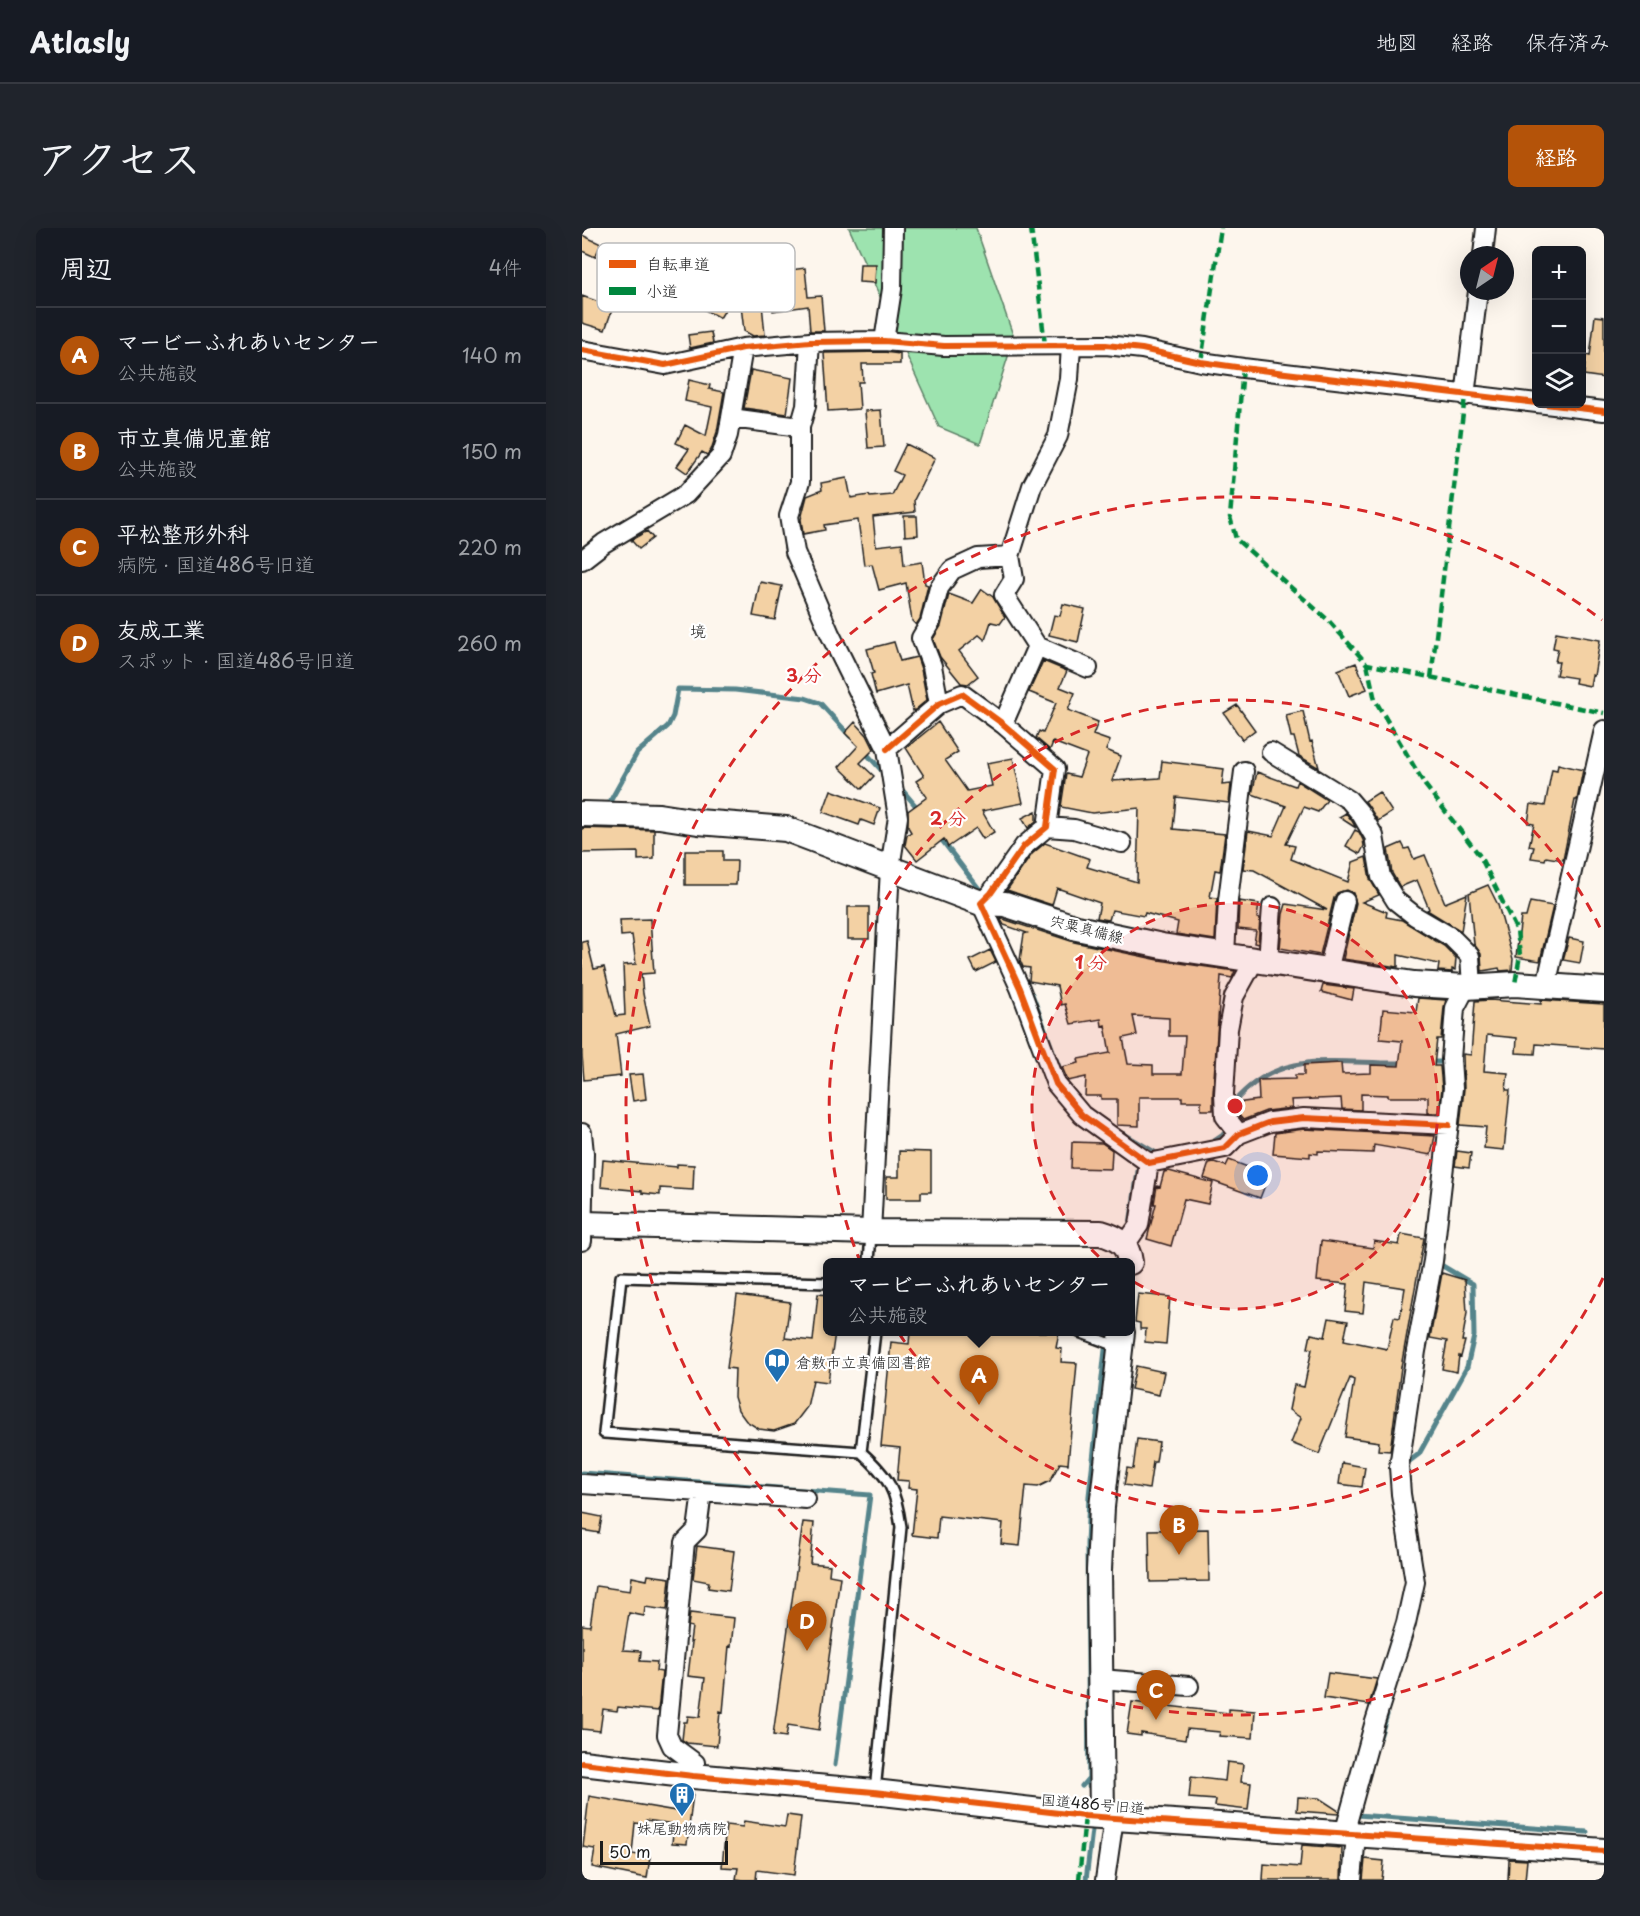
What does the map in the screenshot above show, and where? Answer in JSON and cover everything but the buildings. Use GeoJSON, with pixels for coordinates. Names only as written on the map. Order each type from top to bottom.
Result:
{"type":"FeatureCollection","features":[{"type":"Feature","properties":{"kind":"street"},"geometry":{"type":"LineString","coordinates":[[884,341],[892,289],[893,228]]}},
{"type":"Feature","properties":{"kind":"street"},"geometry":{"type":"LineString","coordinates":[[1484,246],[1486,228]]}},
{"type":"Feature","properties":{"kind":"street"},"geometry":{"type":"LineString","coordinates":[[1465,396],[1477,300]]}},
{"type":"Feature","properties":{"kind":"street"},"geometry":{"type":"LineString","coordinates":[[582,350],[665,365],[743,348],[810,342],[884,341],[944,346],[1106,345],[1142,349],[1242,368],[1604,411]]}},
{"type":"Feature","properties":{"kind":"street"},"geometry":{"type":"LineString","coordinates":[[810,342],[807,406],[800,427],[800,482],[789,516],[795,552],[830,634],[887,749],[898,817],[890,868],[871,1232]]}},
{"type":"Feature","properties":{"kind":"street"},"geometry":{"type":"LineString","coordinates":[[1071,345],[1069,379],[1058,436],[1032,486],[1010,556],[1014,579],[1004,595],[1037,646],[1089,668]]}},
{"type":"Feature","properties":{"kind":"street"},"geometry":{"type":"LineString","coordinates":[[582,560],[604,543],[686,494],[721,456],[743,348]]}},
{"type":"Feature","properties":{"kind":"street"},"geometry":{"type":"LineString","coordinates":[[730,418],[800,427]]}},
{"type":"Feature","properties":{"kind":"street"},"geometry":{"type":"LineString","coordinates":[[939,704],[932,666],[921,638],[930,623],[939,588],[952,570],[978,558],[1010,556]]}},
{"type":"Feature","properties":{"kind":"street"},"geometry":{"type":"LineString","coordinates":[[1003,724],[1037,646]]}},
{"type":"Feature","properties":{"kind":"street"},"geometry":{"type":"LineString","coordinates":[[887,749],[939,704],[962,694],[1003,724],[1055,769],[1047,827],[1024,846],[991,893],[981,903],[1020,988],[1056,1084],[1082,1115],[1149,1163],[1225,1148],[1239,1134],[1270,1122],[1304,1118],[1449,1125]]}},
{"type":"Feature","properties":{"kind":"street"},"geometry":{"type":"LineString","coordinates":[[1546,986],[1604,730]]}},
{"type":"Feature","properties":{"kind":"street"},"geometry":{"type":"LineString","coordinates":[[1271,752],[1349,800],[1361,814],[1374,836],[1381,877],[1396,901],[1415,916],[1451,937],[1470,956],[1468,987],[1455,1008],[1451,1059],[1453,1088],[1449,1125],[1432,1261],[1399,1467],[1401,1494],[1414,1569],[1413,1597],[1352,1801],[1350,1834],[1352,1880]]}},
{"type":"Feature","properties":{"kind":"street"},"geometry":{"type":"LineString","coordinates":[[1225,954],[1228,900],[1244,771]]}},
{"type":"Feature","properties":{"kind":"street","name":"宍粟真備線"},"geometry":{"type":"LineString","coordinates":[[582,814],[659,816],[698,822],[786,829],[981,903],[1005,904],[1077,928],[1162,946],[1414,984],[1468,987],[1515,984],[1604,990]]}},
{"type":"Feature","properties":{"kind":"street"},"geometry":{"type":"LineString","coordinates":[[1047,827],[1074,829],[1122,843]]}},
{"type":"Feature","properties":{"kind":"street"},"geometry":{"type":"LineString","coordinates":[[1329,971],[1345,902]]}},
{"type":"Feature","properties":{"kind":"street"},"geometry":{"type":"LineString","coordinates":[[1239,1134],[1225,1116],[1228,1029],[1234,997],[1262,960],[1272,907]]}},
{"type":"Feature","properties":{"kind":"street"},"geometry":{"type":"LineString","coordinates":[[582,1133],[583,1232],[1101,1233],[1115,1238],[1127,1254]]}},
{"type":"Feature","properties":{"kind":"street"},"geometry":{"type":"LineString","coordinates":[[1127,1254],[1139,1225],[1149,1163]]}},
{"type":"Feature","properties":{"kind":"street"},"geometry":{"type":"LineString","coordinates":[[1105,1880],[1108,1817],[1100,1679],[1099,1570],[1113,1341]]}},
{"type":"Feature","properties":{"kind":"street"},"geometry":{"type":"LineString","coordinates":[[582,1484],[806,1499]]}},
{"type":"Feature","properties":{"kind":"street"},"geometry":{"type":"LineString","coordinates":[[693,1776],[695,1762],[672,1746],[667,1735],[686,1542],[697,1530],[702,1492]]}},
{"type":"Feature","properties":{"kind":"street"},"geometry":{"type":"LineString","coordinates":[[1100,1679],[1188,1686]]}},
{"type":"Feature","properties":{"kind":"street","name":"国道486号旧道"},"geometry":{"type":"LineString","coordinates":[[582,1763],[1108,1817],[1604,1851]]}},
{"type":"Feature","properties":{"kind":"lane"},"geometry":{"type":"LineString","coordinates":[[869,1258],[871,1232]]}},
{"type":"Feature","properties":{"kind":"lane"},"geometry":{"type":"LineString","coordinates":[[823,1283],[621,1277],[604,1433],[861,1452],[888,1480],[898,1502],[901,1527],[874,1792]]}},
{"type":"Feature","properties":{"kind":"lane"},"geometry":{"type":"LineString","coordinates":[[861,1452],[875,1336]]}},
{"type":"Feature","properties":{"kind":"lane"},"geometry":{"type":"LineString","coordinates":[[1094,1336],[1113,1341]]}},
{"type":"Feature","properties":{"kind":"green space"},"geometry":{"type":"Polygon","coordinates":[[[849,228],[976,228],[1014,338],[980,444],[939,427],[849,228]]]}},
{"type":"Feature","properties":{"kind":"waterway"},"geometry":{"type":"LineString","coordinates":[[607,807],[637,753],[668,726],[673,716],[678,689],[735,690],[805,698],[820,703],[850,736]]}},
{"type":"Feature","properties":{"kind":"waterway"},"geometry":{"type":"LineString","coordinates":[[865,752],[885,774]]}},
{"type":"Feature","properties":{"kind":"waterway"},"geometry":{"type":"LineString","coordinates":[[899,786],[920,811]]}},
{"type":"Feature","properties":{"kind":"waterway"},"geometry":{"type":"LineString","coordinates":[[938,835],[983,894]]}},
{"type":"Feature","properties":{"kind":"waterway"},"geometry":{"type":"LineString","coordinates":[[1032,994],[1062,1075]]}},
{"type":"Feature","properties":{"kind":"waterway"},"geometry":{"type":"LineString","coordinates":[[1235,1118],[1234,1102],[1253,1084],[1272,1073],[1293,1066],[1336,1061],[1406,1063]]}},
{"type":"Feature","properties":{"kind":"waterway"},"geometry":{"type":"LineString","coordinates":[[1427,1062],[1441,1062]]}},
{"type":"Feature","properties":{"kind":"waterway"},"geometry":{"type":"LineString","coordinates":[[1208,1145],[1223,1135],[1229,1126]]}},
{"type":"Feature","properties":{"kind":"waterway"},"geometry":{"type":"LineString","coordinates":[[1124,1134],[1156,1153],[1160,1153]]}},
{"type":"Feature","properties":{"kind":"waterway"},"geometry":{"type":"LineString","coordinates":[[1130,1224],[1139,1164]]}},
{"type":"Feature","properties":{"kind":"waterway"},"geometry":{"type":"LineString","coordinates":[[1407,1463],[1419,1454],[1467,1367],[1474,1336],[1473,1284],[1441,1265],[1442,1258]]}},
{"type":"Feature","properties":{"kind":"waterway"},"geometry":{"type":"LineString","coordinates":[[1089,1786],[1087,1544],[1089,1496],[1107,1336]]}},
{"type":"Feature","properties":{"kind":"waterway"},"geometry":{"type":"LineString","coordinates":[[582,1473],[870,1495],[835,1765]]}},
{"type":"Feature","properties":{"kind":"waterway"},"geometry":{"type":"LineString","coordinates":[[1380,1737],[1387,1715]]}},
{"type":"Feature","properties":{"kind":"waterway"},"geometry":{"type":"LineString","coordinates":[[1082,1786],[1088,1779]]}},
{"type":"Feature","properties":{"kind":"waterway"},"geometry":{"type":"LineString","coordinates":[[1359,1810],[1357,1815],[1587,1832]]}},
{"type":"Feature","properties":{"kind":"waterway"},"geometry":{"type":"LineString","coordinates":[[1086,1880],[1092,1830]]}},
{"type":"Feature","properties":{"kind":"marked path"},"geometry":{"type":"LineString","coordinates":[[1031,228],[1045,345]]}},
{"type":"Feature","properties":{"kind":"marked path"},"geometry":{"type":"LineString","coordinates":[[1201,362],[1221,228]]}},
{"type":"Feature","properties":{"kind":"marked path"},"geometry":{"type":"LineString","coordinates":[[1243,368],[1230,517],[1236,539],[1328,620],[1367,664],[1604,713]]}},
{"type":"Feature","properties":{"kind":"marked path"},"geometry":{"type":"LineString","coordinates":[[1431,678],[1465,396]]}},
{"type":"Feature","properties":{"kind":"marked path"},"geometry":{"type":"LineString","coordinates":[[1367,664],[1375,700],[1425,785],[1480,856],[1517,931],[1520,955],[1515,984]]}},
{"type":"Feature","properties":{"kind":"marked path"},"geometry":{"type":"LineString","coordinates":[[1079,1880],[1085,1816]]}},
{"type":"Feature","properties":{"kind":"cycle path"},"geometry":{"type":"LineString","coordinates":[[582,350],[665,365],[743,348],[810,342],[884,341],[944,346],[1106,345],[1142,349],[1201,362],[1243,368],[1604,411]]}},
{"type":"Feature","properties":{"kind":"cycle path"},"geometry":{"type":"LineString","coordinates":[[887,749],[939,704],[962,694],[1003,724],[1055,769],[1047,827],[1024,846],[991,893],[981,903],[1020,988],[1056,1084],[1082,1115],[1149,1163],[1225,1148],[1239,1134],[1270,1122],[1304,1118],[1449,1125]]}},
{"type":"Feature","properties":{"kind":"cycle path"},"geometry":{"type":"LineString","coordinates":[[582,1763],[1085,1816],[1604,1851]]}},
{"type":"Feature","properties":{"kind":"place","name":"倉敷市立真備図書館"},"geometry":{"type":"Point","coordinates":[777,1384]}},
{"type":"Feature","properties":{"kind":"place","name":"マービーふれあいセンター"},"geometry":{"type":"Point","coordinates":[979,1405]}},
{"type":"Feature","properties":{"kind":"place","name":"市立真備児童館"},"geometry":{"type":"Point","coordinates":[1179,1555]}},
{"type":"Feature","properties":{"kind":"place","name":"友成工業"},"geometry":{"type":"Point","coordinates":[807,1651]}},
{"type":"Feature","properties":{"kind":"place","name":"平松整形外科"},"geometry":{"type":"Point","coordinates":[1156,1720]}},
{"type":"Feature","properties":{"kind":"place","name":"妹尾動物病院"},"geometry":{"type":"Point","coordinates":[682,1818]}},
{"type":"Feature","properties":{"kind":"district","name":"境"},"geometry":{"type":"Point","coordinates":[698,630]}}]}
